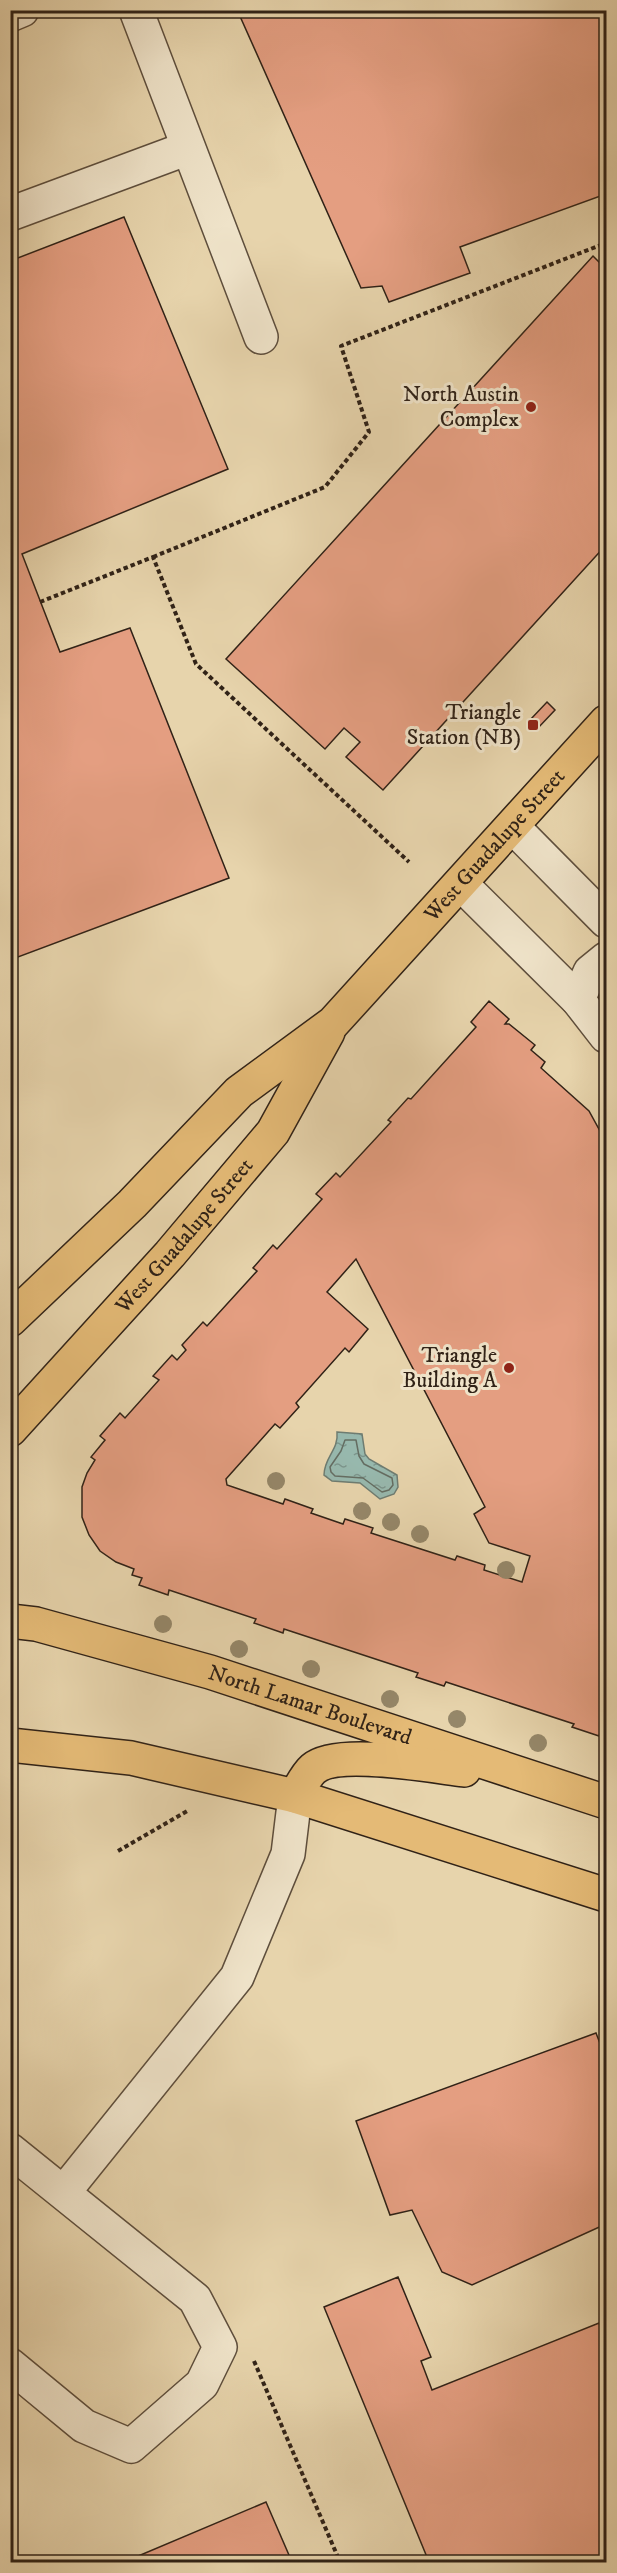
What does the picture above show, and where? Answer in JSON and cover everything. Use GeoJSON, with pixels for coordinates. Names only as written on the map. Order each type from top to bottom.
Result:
{"type":"FeatureCollection","features":[{"type":"Feature","properties":{"kind":"main road","name":"West Guadalupe Street"},"geometry":{"type":"LineString","coordinates":[[10,1320],[132,1204],[239,1092],[333,1023],[606,722]]}},
{"type":"Feature","properties":{"kind":"main road","name":"West Guadalupe Street"},"geometry":{"type":"LineString","coordinates":[[10,1430],[170,1254],[273,1132],[333,1023]]}},
{"type":"Feature","properties":{"kind":"main road"},"geometry":{"type":"LineString","coordinates":[[10,1596],[23,1623]]}},
{"type":"Feature","properties":{"kind":"main road","name":"North Lamar Boulevard"},"geometry":{"type":"LineString","coordinates":[[23,1623],[210,1672],[606,1802]]}},
{"type":"Feature","properties":{"kind":"main road"},"geometry":{"type":"LineString","coordinates":[[10,1745],[131,1758],[295,1796],[606,1895]]}},
{"type":"Feature","properties":{"kind":"main road"},"geometry":{"type":"LineString","coordinates":[[295,1796],[313,1768],[335,1759],[381,1760],[540,1780]]}},
{"type":"Feature","properties":{"kind":"street"},"geometry":{"type":"LineString","coordinates":[[10,15],[22,10]]}},
{"type":"Feature","properties":{"kind":"street"},"geometry":{"type":"LineString","coordinates":[[136,10],[261,337]]}},
{"type":"Feature","properties":{"kind":"street"},"geometry":{"type":"LineString","coordinates":[[10,214],[188,148]]}},
{"type":"Feature","properties":{"kind":"street"},"geometry":{"type":"LineString","coordinates":[[513,827],[606,921]]}},
{"type":"Feature","properties":{"kind":"street"},"geometry":{"type":"LineString","coordinates":[[461,884],[578,1000],[606,1036]]}},
{"type":"Feature","properties":{"kind":"street"},"geometry":{"type":"LineString","coordinates":[[578,1000],[590,972],[606,958]]}},
{"type":"Feature","properties":{"kind":"street"},"geometry":{"type":"LineString","coordinates":[[64,2192],[237,1977],[288,1854],[295,1796]]}},
{"type":"Feature","properties":{"kind":"street"},"geometry":{"type":"LineString","coordinates":[[10,2150],[195,2299],[220,2347],[202,2384],[131,2446],[84,2426],[10,2365]]}},
{"type":"Feature","properties":{"kind":"path"},"geometry":{"type":"LineString","coordinates":[[40,602],[325,487],[369,432],[341,346],[606,243]]}},
{"type":"Feature","properties":{"kind":"path"},"geometry":{"type":"LineString","coordinates":[[153,557],[196,664],[409,862]]}},
{"type":"Feature","properties":{"kind":"path"},"geometry":{"type":"LineString","coordinates":[[118,1851],[189,1810]]}},
{"type":"Feature","properties":{"kind":"path"},"geometry":{"type":"LineString","coordinates":[[254,2361],[340,2562]]}},
{"type":"Feature","properties":{"kind":"water"},"geometry":{"type":"Polygon","coordinates":[[[337,1432],[362,1434],[365,1454],[369,1459],[397,1475],[398,1487],[394,1494],[380,1499],[360,1483],[332,1481],[324,1475],[326,1463],[336,1444],[337,1432]]]}},
{"type":"Feature","properties":{"kind":"building"},"geometry":{"type":"Polygon","coordinates":[[[246,10],[606,10],[606,194],[460,247],[470,273],[389,302],[382,286],[361,288],[239,14],[246,10]]]}},
{"type":"Feature","properties":{"kind":"building"},"geometry":{"type":"Polygon","coordinates":[[[124,217],[228,469],[22,554],[60,652],[130,628],[229,878],[10,960],[10,261],[124,217]]]}},
{"type":"Feature","properties":{"kind":"building","name":"North Austin Complex"},"geometry":{"type":"Polygon","coordinates":[[[593,256],[606,269],[606,545],[383,790],[346,757],[360,742],[344,728],[325,749],[226,659],[593,256]]]}},
{"type":"Feature","properties":{"kind":"building"},"geometry":{"type":"Polygon","coordinates":[[[547,702],[555,710],[538,728],[530,720],[547,702]]]}},
{"type":"Feature","properties":{"kind":"building","name":"Triangle Building A"},"geometry":{"type":"Polygon","coordinates":[[[489,1001],[509,1019],[505,1024],[509,1024],[535,1045],[531,1050],[545,1062],[541,1068],[589,1111],[606,1142],[606,1735],[600,1733],[599,1736],[572,1727],[574,1724],[446,1682],[444,1686],[416,1677],[418,1673],[284,1629],[283,1633],[254,1623],[256,1619],[169,1590],[168,1595],[139,1585],[142,1578],[132,1575],[134,1569],[116,1562],[100,1551],[89,1535],[82,1517],[82,1487],[95,1460],[91,1457],[105,1440],[100,1436],[120,1413],[125,1418],[159,1380],[153,1376],[172,1355],[177,1360],[186,1350],[182,1345],[203,1322],[207,1326],[257,1271],[253,1268],[273,1245],[277,1249],[322,1199],[316,1194],[336,1173],[340,1177],[391,1122],[388,1120],[408,1098],[411,1099],[476,1027],[471,1022],[489,1001]],[[356,1259],[327,1292],[368,1329],[349,1352],[345,1348],[296,1403],[299,1407],[280,1428],[275,1424],[226,1479],[227,1485],[283,1504],[285,1499],[313,1509],[311,1513],[343,1524],[345,1519],[373,1528],[371,1533],[455,1560],[457,1556],[485,1565],[484,1570],[522,1582],[530,1556],[489,1543],[474,1514],[485,1507],[356,1259]]]}},
{"type":"Feature","properties":{"kind":"building"},"geometry":{"type":"Polygon","coordinates":[[[596,2033],[606,2059],[606,2224],[472,2285],[442,2272],[412,2210],[390,2215],[356,2121],[596,2033]]]}},
{"type":"Feature","properties":{"kind":"building"},"geometry":{"type":"Polygon","coordinates":[[[398,2277],[431,2357],[421,2361],[432,2390],[599,2323],[606,2340],[606,2562],[429,2562],[324,2307],[398,2277]]]}},
{"type":"Feature","properties":{"kind":"building"},"geometry":{"type":"Polygon","coordinates":[[[266,2502],[292,2562],[124,2562],[266,2502]]]}},
{"type":"Feature","properties":{"kind":"place","name":"North Austin Complex"},"geometry":{"type":"Point","coordinates":[531,407]}},
{"type":"Feature","properties":{"kind":"place","name":"Triangle Station (NB)"},"geometry":{"type":"Point","coordinates":[533,725]}},
{"type":"Feature","properties":{"kind":"place","name":"Triangle Building A"},"geometry":{"type":"Point","coordinates":[509,1368]}}]}
